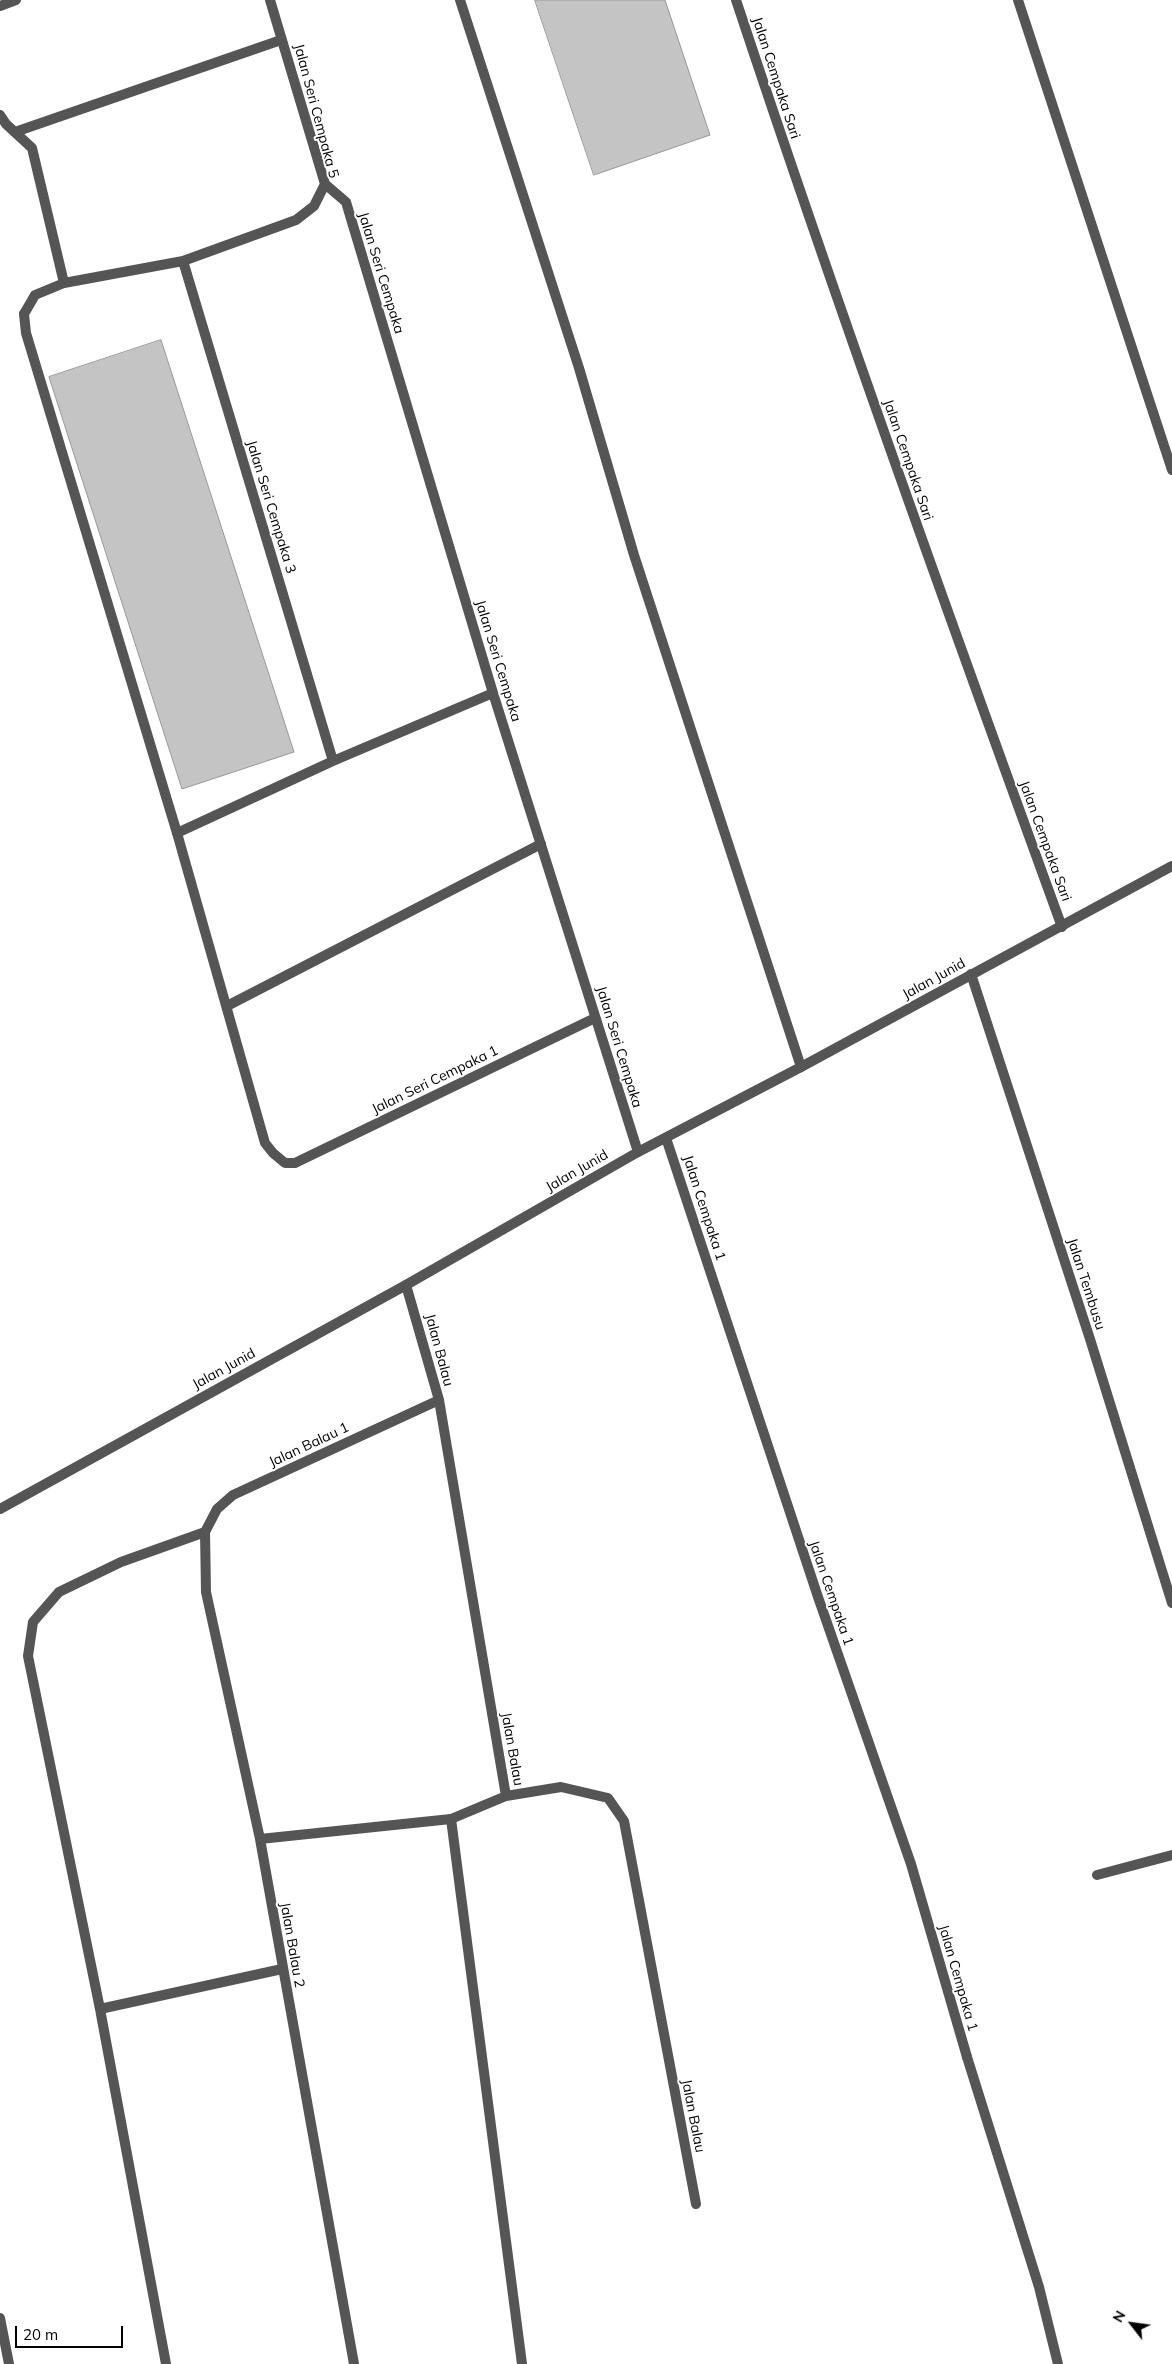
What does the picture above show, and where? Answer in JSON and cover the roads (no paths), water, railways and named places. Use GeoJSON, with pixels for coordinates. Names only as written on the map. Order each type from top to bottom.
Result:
{"type":"FeatureCollection","features":[{"type":"Feature","properties":{"kind":"street"},"geometry":{"type":"LineString","coordinates":[[0,6],[16,0]]}},
{"type":"Feature","properties":{"kind":"street","name":"Jalan Seri Cempaka 5"},"geometry":{"type":"LineString","coordinates":[[177,833],[26,333],[24,314],[35,295],[64,284],[183,261],[296,220],[314,206],[324,184],[270,0]]}},
{"type":"Feature","properties":{"kind":"street"},"geometry":{"type":"LineString","coordinates":[[460,0],[579,368],[634,555],[801,1067]]}},
{"type":"Feature","properties":{"kind":"street","name":"Jalan Cempaka Sari"},"geometry":{"type":"LineString","coordinates":[[736,0],[925,553],[1062,927]]}},
{"type":"Feature","properties":{"kind":"street"},"geometry":{"type":"LineString","coordinates":[[1018,0],[1172,470]]}},
{"type":"Feature","properties":{"kind":"street"},"geometry":{"type":"LineString","coordinates":[[15,132],[282,40]]}},
{"type":"Feature","properties":{"kind":"street"},"geometry":{"type":"LineString","coordinates":[[0,115],[32,148],[64,284]]}},
{"type":"Feature","properties":{"kind":"street","name":"Jalan Seri Cempaka"},"geometry":{"type":"LineString","coordinates":[[324,184],[346,202],[493,693],[638,1152]]}},
{"type":"Feature","properties":{"kind":"street","name":"Jalan Seri Cempaka 3"},"geometry":{"type":"LineString","coordinates":[[183,261],[333,761]]}},
{"type":"Feature","properties":{"kind":"street"},"geometry":{"type":"LineString","coordinates":[[493,693],[333,761],[177,833],[227,1006],[541,844]]}},
{"type":"Feature","properties":{"kind":"street","name":"Jalan Junid"},"geometry":{"type":"LineString","coordinates":[[0,1509],[406,1285],[638,1152],[801,1067],[1172,866]]}},
{"type":"Feature","properties":{"kind":"street","name":"Jalan Tembusu"},"geometry":{"type":"LineString","coordinates":[[971,974],[1090,1339],[1172,1603]]}},
{"type":"Feature","properties":{"kind":"street","name":"Jalan Seri Cempaka 1"},"geometry":{"type":"LineString","coordinates":[[227,1006],[265,1143],[273,1154],[285,1163],[295,1162],[595,1018]]}},
{"type":"Feature","properties":{"kind":"street","name":"Jalan Cempaka 1"},"geometry":{"type":"LineString","coordinates":[[666,1138],[818,1597],[911,1864],[967,2056],[1039,2287],[1058,2364]]}},
{"type":"Feature","properties":{"kind":"street","name":"Jalan Balau"},"geometry":{"type":"LineString","coordinates":[[406,1285],[439,1400],[506,1796],[561,1786],[586,1791],[608,1798],[624,1821],[696,2204]]}},
{"type":"Feature","properties":{"kind":"street","name":"Jalan Balau 1"},"geometry":{"type":"LineString","coordinates":[[205,1532],[218,1510],[233,1495],[439,1400]]}},
{"type":"Feature","properties":{"kind":"street"},"geometry":{"type":"LineString","coordinates":[[166,2364],[100,2009],[28,1656],[33,1622],[59,1592],[121,1562],[205,1532]]}},
{"type":"Feature","properties":{"kind":"street","name":"Jalan Balau 2"},"geometry":{"type":"LineString","coordinates":[[205,1532],[206,1592],[260,1839],[354,2364]]}},
{"type":"Feature","properties":{"kind":"street"},"geometry":{"type":"LineString","coordinates":[[260,1839],[450,1819],[506,1796]]}},
{"type":"Feature","properties":{"kind":"street"},"geometry":{"type":"LineString","coordinates":[[450,1819],[522,2364]]}},
{"type":"Feature","properties":{"kind":"street"},"geometry":{"type":"LineString","coordinates":[[1097,1875],[1171,1859]]}},
{"type":"Feature","properties":{"kind":"street"},"geometry":{"type":"LineString","coordinates":[[100,2009],[282,1968]]}},
{"type":"Feature","properties":{"kind":"street"},"geometry":{"type":"LineString","coordinates":[[0,2318],[9,2364]]}}]}
